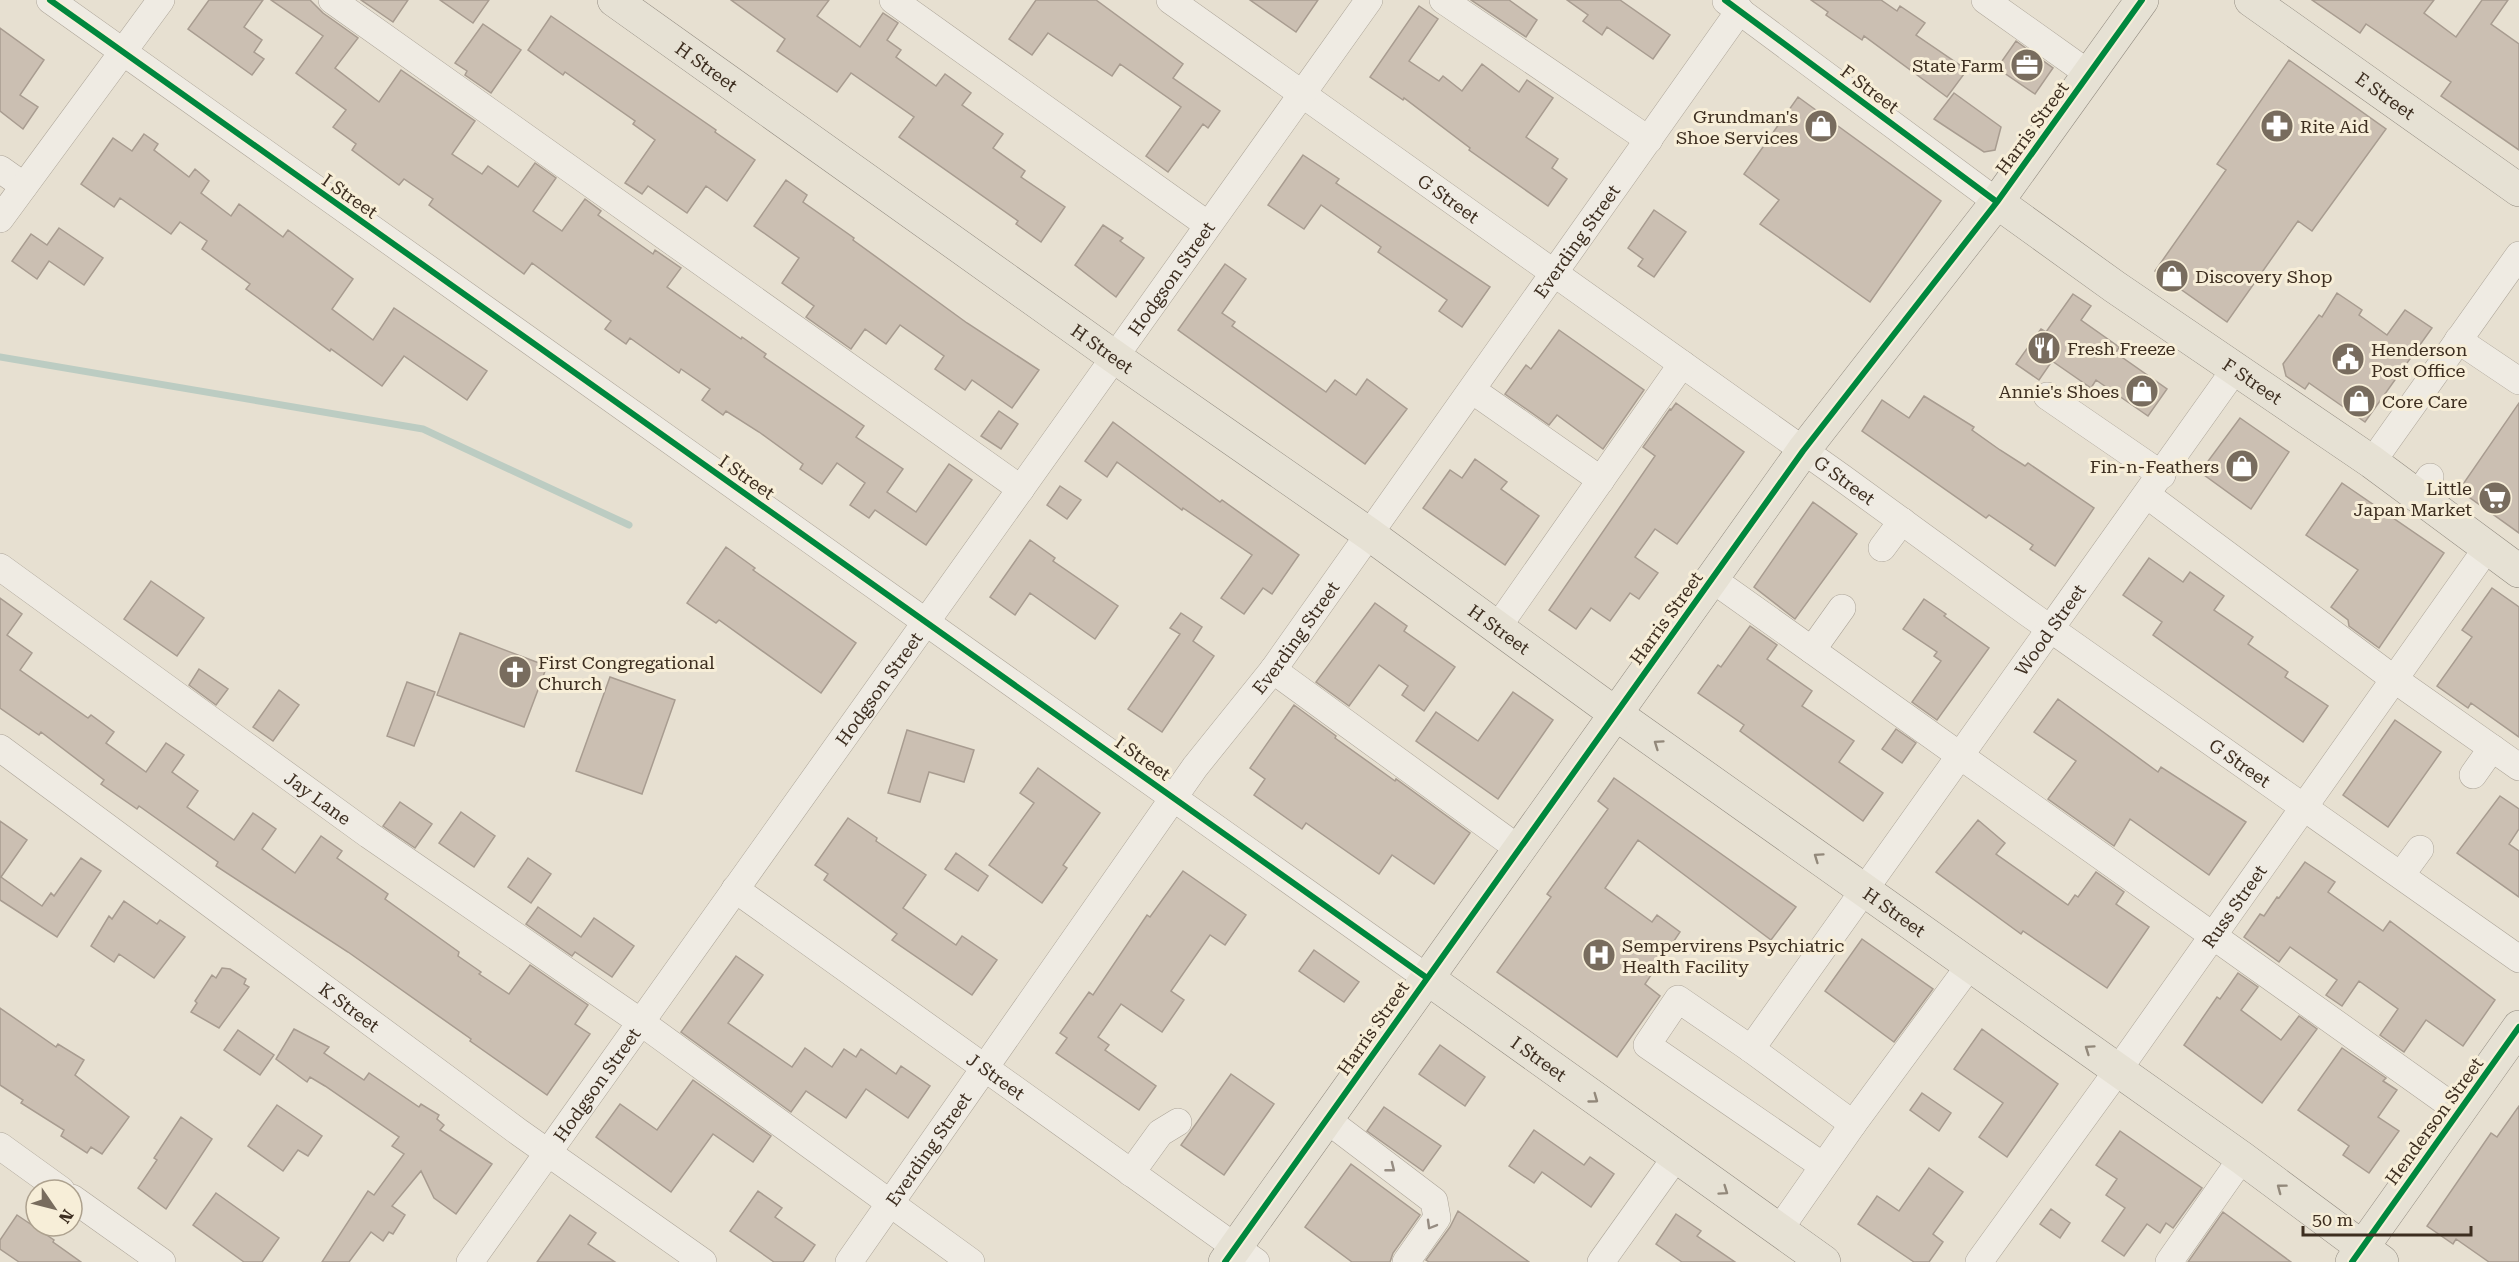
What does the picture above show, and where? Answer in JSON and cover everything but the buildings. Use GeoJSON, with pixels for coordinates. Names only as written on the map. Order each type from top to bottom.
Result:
{"type":"FeatureCollection","features":[{"type":"Feature","properties":{"kind":"main road","name":"H Street"},"geometry":{"type":"LineString","coordinates":[[614,0],[1116,358],[1369,534],[1616,714],[2242,1158],[2365,1257]]}},
{"type":"Feature","properties":{"kind":"main road","name":"Harris Street"},"geometry":{"type":"LineString","coordinates":[[1239,1257],[1326,1119],[1803,451],[1997,202],[2142,0]]}},
{"type":"Feature","properties":{"kind":"main road","name":"E Street"},"geometry":{"type":"LineString","coordinates":[[2251,0],[2519,190]]}},
{"type":"Feature","properties":{"kind":"main road","name":"F Street"},"geometry":{"type":"LineString","coordinates":[[1997,202],[2372,462],[2424,486],[2487,548],[2519,571]]}},
{"type":"Feature","properties":{"kind":"main road"},"geometry":{"type":"LineString","coordinates":[[1468,920],[1460,947],[1453,960],[1453,969],[1458,983],[1473,999],[1501,1020],[1513,1040]]}},
{"type":"Feature","properties":{"kind":"main road","name":"I Street"},"geometry":{"type":"LineString","coordinates":[[1426,978],[1824,1262]]}},
{"type":"Feature","properties":{"kind":"main road","name":"Henderson Street"},"geometry":{"type":"LineString","coordinates":[[2365,1257],[2459,1111],[2519,1027]]}},
{"type":"Feature","properties":{"kind":"street","name":"I Street"},"geometry":{"type":"LineString","coordinates":[[50,0],[1426,978]]}},
{"type":"Feature","properties":{"kind":"street"},"geometry":{"type":"LineString","coordinates":[[0,219],[161,0]]}},
{"type":"Feature","properties":{"kind":"street"},"geometry":{"type":"LineString","coordinates":[[332,0],[1021,489]]}},
{"type":"Feature","properties":{"kind":"street"},"geometry":{"type":"LineString","coordinates":[[893,0],[1208,225]]}},
{"type":"Feature","properties":{"kind":"street","name":"G Street"},"geometry":{"type":"LineString","coordinates":[[1170,0],[2051,629],[2519,959]]}},
{"type":"Feature","properties":{"kind":"street","name":"Hodgson Street"},"geometry":{"type":"LineString","coordinates":[[471,1262],[1369,0]]}},
{"type":"Feature","properties":{"kind":"street"},"geometry":{"type":"LineString","coordinates":[[1443,0],[1649,140]]}},
{"type":"Feature","properties":{"kind":"street"},"geometry":{"type":"LineString","coordinates":[[1985,0],[2089,74]]}},
{"type":"Feature","properties":{"kind":"street","name":"Everding Street"},"geometry":{"type":"LineString","coordinates":[[849,1262],[1195,767],[1273,670],[1649,140],[1733,5]]}},
{"type":"Feature","properties":{"kind":"street","name":"F Street"},"geometry":{"type":"LineString","coordinates":[[1733,5],[1997,202]]}},
{"type":"Feature","properties":{"kind":"street"},"geometry":{"type":"LineString","coordinates":[[0,169],[24,186]]}},
{"type":"Feature","properties":{"kind":"street"},"geometry":{"type":"LineString","coordinates":[[2372,462],[2519,255]]}},
{"type":"Feature","properties":{"kind":"street"},"geometry":{"type":"LineString","coordinates":[[2458,340],[2506,379]]}},
{"type":"Feature","properties":{"kind":"street"},"geometry":{"type":"LineString","coordinates":[[1497,628],[1682,364]]}},
{"type":"Feature","properties":{"kind":"street","name":"Wood Street"},"geometry":{"type":"LineString","coordinates":[[1751,1049],[2155,485],[2236,368]]}},
{"type":"Feature","properties":{"kind":"street"},"geometry":{"type":"LineString","coordinates":[[1472,390],[1600,480]]}},
{"type":"Feature","properties":{"kind":"street"},"geometry":{"type":"LineString","coordinates":[[2048,396],[2394,679],[2519,767]]}},
{"type":"Feature","properties":{"kind":"street"},"geometry":{"type":"LineString","coordinates":[[1882,548],[1902,521]]}},
{"type":"Feature","properties":{"kind":"street","name":"Russ Street"},"geometry":{"type":"LineString","coordinates":[[1979,1262],[2118,1070],[2487,548]]}},
{"type":"Feature","properties":{"kind":"street","name":"Jay Lane"},"geometry":{"type":"LineString","coordinates":[[0,567],[369,835],[642,1023],[971,1262]]}},
{"type":"Feature","properties":{"kind":"street"},"geometry":{"type":"LineString","coordinates":[[1712,579],[2459,1111]]}},
{"type":"Feature","properties":{"kind":"street"},"geometry":{"type":"LineString","coordinates":[[1812,650],[1842,609]]}},
{"type":"Feature","properties":{"kind":"street"},"geometry":{"type":"LineString","coordinates":[[1273,670],[1519,849]]}},
{"type":"Feature","properties":{"kind":"street","name":"K Street"},"geometry":{"type":"LineString","coordinates":[[0,748],[548,1154],[703,1262]]}},
{"type":"Feature","properties":{"kind":"street"},"geometry":{"type":"LineString","coordinates":[[2473,775],[2492,748]]}},
{"type":"Feature","properties":{"kind":"street"},"geometry":{"type":"LineString","coordinates":[[2401,875],[2420,849]]}},
{"type":"Feature","properties":{"kind":"street","name":"J Street"},"geometry":{"type":"LineString","coordinates":[[735,889],[1131,1173],[1239,1257]]}},
{"type":"Feature","properties":{"kind":"street"},"geometry":{"type":"LineString","coordinates":[[1779,1230],[1853,1124],[1970,965]]}},
{"type":"Feature","properties":{"kind":"street"},"geometry":{"type":"LineString","coordinates":[[1823,1166],[1647,1045],[1678,999],[1853,1124]]}},
{"type":"Feature","properties":{"kind":"street"},"geometry":{"type":"LineString","coordinates":[[1326,1119],[1434,1202],[1437,1218],[1406,1262]]}},
{"type":"Feature","properties":{"kind":"street"},"geometry":{"type":"LineString","coordinates":[[1131,1173],[1160,1133],[1178,1122]]}},
{"type":"Feature","properties":{"kind":"street"},"geometry":{"type":"LineString","coordinates":[[0,1146],[44,1178]]}},
{"type":"Feature","properties":{"kind":"street"},"geometry":{"type":"LineString","coordinates":[[1601,1262],[1676,1157]]}},
{"type":"Feature","properties":{"kind":"street"},"geometry":{"type":"LineString","coordinates":[[2169,1262],[2242,1158]]}},
{"type":"Feature","properties":{"kind":"street"},"geometry":{"type":"LineString","coordinates":[[84,1207],[162,1262]]}},
{"type":"Feature","properties":{"kind":"waterway"},"geometry":{"type":"LineString","coordinates":[[0,357],[423,429],[629,525]]}},
{"type":"Feature","properties":{"kind":"cycle path"},"geometry":{"type":"LineString","coordinates":[[50,0],[1427,978]]}},
{"type":"Feature","properties":{"kind":"cycle path"},"geometry":{"type":"LineString","coordinates":[[1725,0],[1997,202]]}},
{"type":"Feature","properties":{"kind":"cycle path"},"geometry":{"type":"LineString","coordinates":[[1225,1262],[1803,451],[1997,202],[2142,0]]}},
{"type":"Feature","properties":{"kind":"cycle path"},"geometry":{"type":"LineString","coordinates":[[2352,1262],[2519,1027]]}},
{"type":"Feature","properties":{"kind":"place","name":"State Farm"},"geometry":{"type":"Point","coordinates":[2027,65]}},
{"type":"Feature","properties":{"kind":"place","name":"Grundman's Shoe Services"},"geometry":{"type":"Point","coordinates":[1821,126]}},
{"type":"Feature","properties":{"kind":"place","name":"Rite Aid"},"geometry":{"type":"Point","coordinates":[2277,126]}},
{"type":"Feature","properties":{"kind":"place","name":"Discovery Shop"},"geometry":{"type":"Point","coordinates":[2172,276]}},
{"type":"Feature","properties":{"kind":"place","name":"Fresh Freeze"},"geometry":{"type":"Point","coordinates":[2044,348]}},
{"type":"Feature","properties":{"kind":"place","name":"Henderson Post Office"},"geometry":{"type":"Point","coordinates":[2348,359]}},
{"type":"Feature","properties":{"kind":"place","name":"Annie's Shoes"},"geometry":{"type":"Point","coordinates":[2142,391]}},
{"type":"Feature","properties":{"kind":"place","name":"Core Care"},"geometry":{"type":"Point","coordinates":[2359,401]}},
{"type":"Feature","properties":{"kind":"place","name":"Fin-n-Feathers"},"geometry":{"type":"Point","coordinates":[2242,466]}},
{"type":"Feature","properties":{"kind":"place","name":"Little Japan Market"},"geometry":{"type":"Point","coordinates":[2495,498]}},
{"type":"Feature","properties":{"kind":"place","name":"First Congregational Church"},"geometry":{"type":"Point","coordinates":[515,672]}},
{"type":"Feature","properties":{"kind":"place","name":"Sempervirens Psychiatric Health Facility"},"geometry":{"type":"Point","coordinates":[1599,955]}}]}
